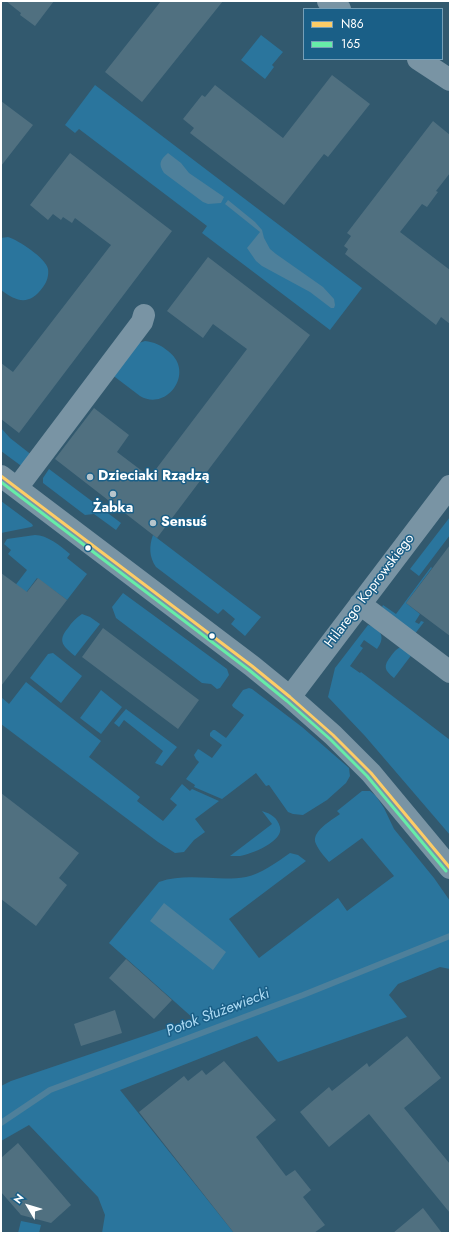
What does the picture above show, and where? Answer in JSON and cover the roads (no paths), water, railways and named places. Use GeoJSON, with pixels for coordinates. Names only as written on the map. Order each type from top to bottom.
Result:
{"type":"FeatureCollection","features":[{"type":"Feature","properties":{"kind":"street"},"geometry":{"type":"LineString","coordinates":[[328,1],[338,8]]}},
{"type":"Feature","properties":{"kind":"street"},"geometry":{"type":"LineString","coordinates":[[420,60],[450,80]]}},
{"type":"Feature","properties":{"kind":"street"},"geometry":{"type":"LineString","coordinates":[[144,315],[142,322],[9,482],[246,661],[290,697],[333,735],[371,773],[450,868]]}},
{"type":"Feature","properties":{"kind":"street","name":"Hilarego Koprowskiego"},"geometry":{"type":"LineString","coordinates":[[290,697],[450,486]]}},
{"type":"Feature","properties":{"kind":"street"},"geometry":{"type":"LineString","coordinates":[[360,604],[450,672]]}},
{"type":"Feature","properties":{"kind":"waterway","name":"Potok Służewiecki"},"geometry":{"type":"LineString","coordinates":[[1,1123],[50,1090],[303,995],[450,936]]}},
{"type":"Feature","properties":{"kind":"place","name":"Dzieciaki Rządzą"},"geometry":{"type":"Point","coordinates":[90,477]}},
{"type":"Feature","properties":{"kind":"place","name":"Żabka"},"geometry":{"type":"Point","coordinates":[113,494]}},
{"type":"Feature","properties":{"kind":"place","name":"Sensuś"},"geometry":{"type":"Point","coordinates":[153,523]}}]}
